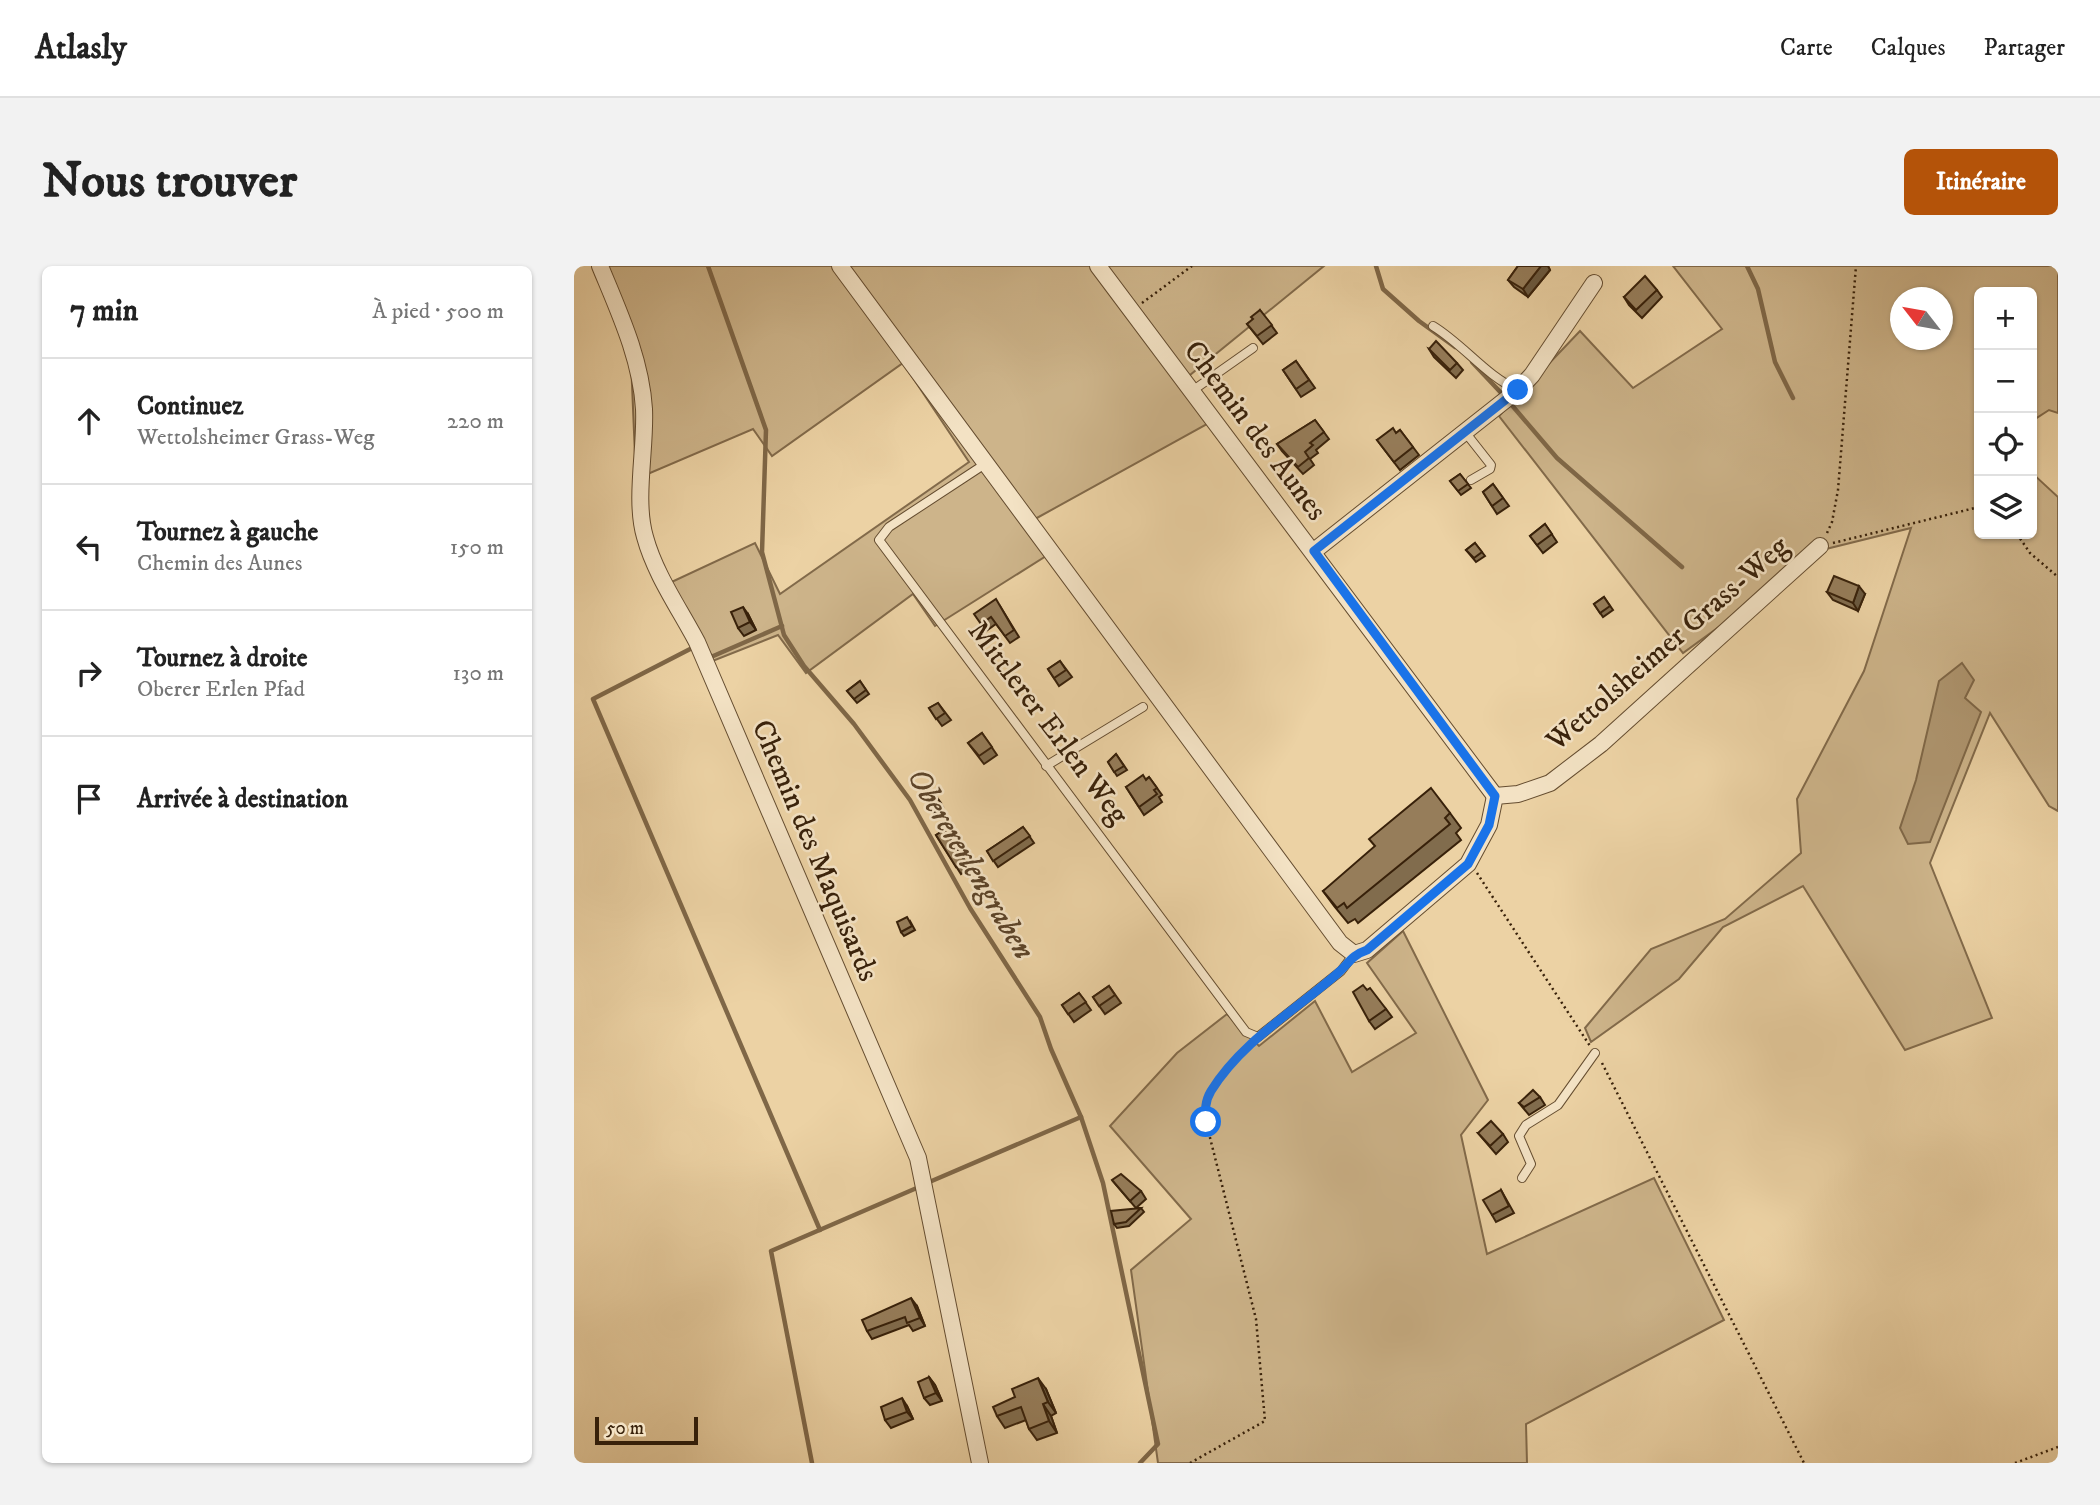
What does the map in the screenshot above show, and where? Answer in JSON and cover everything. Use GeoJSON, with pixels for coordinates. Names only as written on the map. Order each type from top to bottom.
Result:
{"type":"FeatureCollection","features":[{"type":"Feature","properties":{"kind":"street","name":"Chemin des Maquisards"},"geometry":{"type":"LineString","coordinates":[[600,266],[626,329],[639,373],[644,407],[641,504],[644,535],[658,570],[697,642],[918,1158],[981,1463]]}},
{"type":"Feature","properties":{"kind":"street"},"geometry":{"type":"LineString","coordinates":[[840,266],[1340,943],[1354,954],[1367,950],[1468,864],[1489,825],[1495,796]]}},
{"type":"Feature","properties":{"kind":"street","name":"Chemin des Aunes"},"geometry":{"type":"LineString","coordinates":[[1098,266],[1495,796]]}},
{"type":"Feature","properties":{"kind":"street"},"geometry":{"type":"LineString","coordinates":[[1314,551],[1518,390],[1532,375],[1594,283]]}},
{"type":"Feature","properties":{"kind":"street","name":"Wettolsheimer Grass-Weg"},"geometry":{"type":"LineString","coordinates":[[1495,796],[1518,794],[1550,783],[1591,752],[1820,546]]}},
{"type":"Feature","properties":{"kind":"lane"},"geometry":{"type":"LineString","coordinates":[[1433,326],[1453,338],[1502,383],[1518,390]]}},
{"type":"Feature","properties":{"kind":"lane"},"geometry":{"type":"LineString","coordinates":[[1192,391],[1253,348]]}},
{"type":"Feature","properties":{"kind":"lane"},"geometry":{"type":"LineString","coordinates":[[1465,432],[1491,465],[1490,469],[1471,480]]}},
{"type":"Feature","properties":{"kind":"lane","name":"Mittlerer Erlen Weg"},"geometry":{"type":"LineString","coordinates":[[985,464],[889,527],[879,540],[1246,1032],[1258,1037]]}},
{"type":"Feature","properties":{"kind":"lane"},"geometry":{"type":"LineString","coordinates":[[1045,766],[1143,707]]}},
{"type":"Feature","properties":{"kind":"lane"},"geometry":{"type":"LineString","coordinates":[[1258,1037],[1341,971],[1354,954]]}},
{"type":"Feature","properties":{"kind":"lane"},"geometry":{"type":"LineString","coordinates":[[1522,1178],[1531,1164],[1519,1136],[1527,1125],[1558,1105],[1595,1053]]}},
{"type":"Feature","properties":{"kind":"path"},"geometry":{"type":"LineString","coordinates":[[1131,312],[1192,266]]}},
{"type":"Feature","properties":{"kind":"path","name":"Wettolsheimer Grass-Weg"},"geometry":{"type":"LineString","coordinates":[[1820,546],[1832,522],[1838,490],[1856,266]]}},
{"type":"Feature","properties":{"kind":"path","name":"Wettolsheimer Grass-Weg"},"geometry":{"type":"LineString","coordinates":[[1820,546],[1974,508]]}},
{"type":"Feature","properties":{"kind":"path"},"geometry":{"type":"LineString","coordinates":[[2020,539],[2030,553],[2058,577]]}},
{"type":"Feature","properties":{"kind":"path"},"geometry":{"type":"LineString","coordinates":[[1468,864],[1478,873],[1595,1053],[1804,1463]]}},
{"type":"Feature","properties":{"kind":"path"},"geometry":{"type":"LineString","coordinates":[[1190,1463],[1265,1421],[1256,1319],[1206,1122],[1205,1103],[1212,1089],[1258,1037]]}},
{"type":"Feature","properties":{"kind":"path"},"geometry":{"type":"LineString","coordinates":[[2015,1463],[2058,1447]]}},
{"type":"Feature","properties":{"kind":"shaded area"},"geometry":{"type":"Polygon","coordinates":[[[593,266],[1324,266],[1179,384],[1209,423],[1035,519],[1054,551],[935,626],[913,594],[806,673],[778,635],[710,662],[663,586],[755,543],[780,594],[969,462],[903,363],[772,456],[753,429],[636,479],[631,361],[593,266]]]}},
{"type":"Feature","properties":{"kind":"shaded area"},"geometry":{"type":"Polygon","coordinates":[[[1673,266],[2058,266],[2058,413],[2049,410],[2037,418],[2037,287],[1974,287],[1974,539],[2037,539],[2037,478],[2058,497],[2058,811],[2049,806],[1990,713],[1930,863],[1992,1018],[1905,1050],[1803,886],[1723,927],[1679,979],[1591,1042],[1585,1028],[1651,949],[1725,919],[1801,853],[1797,799],[1864,671],[1911,528],[1826,549],[1683,653],[1499,416],[1580,331],[1633,388],[1722,329],[1673,266]]]}},
{"type":"Feature","properties":{"kind":"shaded area"},"geometry":{"type":"Polygon","coordinates":[[[1962,663],[1974,680],[1965,698],[1981,712],[1930,842],[1908,844],[1900,828],[1916,780],[1939,681],[1962,663]]]}},
{"type":"Feature","properties":{"kind":"shaded area"},"geometry":{"type":"Polygon","coordinates":[[[1403,931],[1488,1100],[1461,1135],[1487,1254],[1654,1178],[1724,1320],[1526,1424],[1527,1463],[1158,1463],[1131,1270],[1191,1219],[1110,1126],[1177,1053],[1227,1014],[1259,1046],[1315,1001],[1352,1072],[1416,1033],[1367,963],[1403,931]]]}},
{"type":"Feature","properties":{"kind":"building"},"geometry":{"type":"Polygon","coordinates":[[[1518,266],[1541,266],[1523,289],[1508,280],[1518,266]]]}},
{"type":"Feature","properties":{"kind":"building"},"geometry":{"type":"Polygon","coordinates":[[[1645,276],[1657,290],[1636,310],[1624,297],[1645,276]]]}},
{"type":"Feature","properties":{"kind":"building"},"geometry":{"type":"Polygon","coordinates":[[[1260,310],[1272,325],[1257,336],[1247,324],[1260,310]]]}},
{"type":"Feature","properties":{"kind":"building"},"geometry":{"type":"Polygon","coordinates":[[[1436,341],[1457,363],[1450,370],[1429,349],[1436,341]]]}},
{"type":"Feature","properties":{"kind":"building"},"geometry":{"type":"Polygon","coordinates":[[[1296,361],[1309,380],[1296,389],[1283,370],[1296,361]]]}},
{"type":"Feature","properties":{"kind":"building"},"geometry":{"type":"Polygon","coordinates":[[[1315,420],[1324,432],[1310,443],[1313,445],[1305,452],[1309,458],[1298,467],[1277,444],[1315,420]]]}},
{"type":"Feature","properties":{"kind":"building"},"geometry":{"type":"Polygon","coordinates":[[[1393,428],[1396,433],[1400,430],[1413,447],[1394,462],[1377,440],[1393,428]]]}},
{"type":"Feature","properties":{"kind":"building"},"geometry":{"type":"Polygon","coordinates":[[[1460,474],[1468,484],[1458,491],[1450,481],[1460,474]]]}},
{"type":"Feature","properties":{"kind":"building"},"geometry":{"type":"Polygon","coordinates":[[[1493,484],[1503,498],[1492,506],[1483,492],[1493,484]]]}},
{"type":"Feature","properties":{"kind":"building"},"geometry":{"type":"Polygon","coordinates":[[[1545,524],[1552,534],[1537,545],[1530,536],[1545,524]]]}},
{"type":"Feature","properties":{"kind":"building"},"geometry":{"type":"Polygon","coordinates":[[[1475,543],[1482,552],[1474,558],[1466,550],[1475,543]]]}},
{"type":"Feature","properties":{"kind":"building"},"geometry":{"type":"Polygon","coordinates":[[[1834,576],[1859,586],[1853,603],[1827,592],[1834,576]]]}},
{"type":"Feature","properties":{"kind":"building"},"geometry":{"type":"Polygon","coordinates":[[[1604,597],[1610,606],[1600,613],[1594,604],[1604,597]]]}},
{"type":"Feature","properties":{"kind":"building"},"geometry":{"type":"Polygon","coordinates":[[[996,599],[1014,630],[1005,636],[991,617],[981,624],[974,614],[996,599]]]}},
{"type":"Feature","properties":{"kind":"building"},"geometry":{"type":"Polygon","coordinates":[[[743,607],[750,622],[738,628],[731,612],[743,607]]]}},
{"type":"Feature","properties":{"kind":"building"},"geometry":{"type":"Polygon","coordinates":[[[1060,661],[1066,670],[1054,678],[1048,669],[1060,661]]]}},
{"type":"Feature","properties":{"kind":"building"},"geometry":{"type":"Polygon","coordinates":[[[860,681],[866,690],[854,699],[847,691],[860,681]]]}},
{"type":"Feature","properties":{"kind":"building"},"geometry":{"type":"Polygon","coordinates":[[[938,703],[945,713],[936,719],[929,708],[938,703]]]}},
{"type":"Feature","properties":{"kind":"building"},"geometry":{"type":"Polygon","coordinates":[[[982,733],[992,747],[979,756],[968,743],[982,733]]]}},
{"type":"Feature","properties":{"kind":"building"},"geometry":{"type":"Polygon","coordinates":[[[1116,754],[1124,766],[1114,772],[1108,762],[1116,754]]]}},
{"type":"Feature","properties":{"kind":"building"},"geometry":{"type":"Polygon","coordinates":[[[1143,775],[1146,780],[1149,777],[1157,788],[1154,790],[1157,794],[1139,807],[1126,787],[1143,775]]]}},
{"type":"Feature","properties":{"kind":"building"},"geometry":{"type":"Polygon","coordinates":[[[1431,788],[1450,813],[1445,818],[1450,824],[1347,908],[1344,903],[1337,908],[1323,891],[1375,846],[1369,839],[1431,788]]]}},
{"type":"Feature","properties":{"kind":"building"},"geometry":{"type":"Polygon","coordinates":[[[933,792],[941,803],[932,809],[924,798],[933,792]]]}},
{"type":"Feature","properties":{"kind":"building"},"geometry":{"type":"Polygon","coordinates":[[[1023,827],[1030,836],[993,861],[987,851],[1023,827]]]}},
{"type":"Feature","properties":{"kind":"building"},"geometry":{"type":"Polygon","coordinates":[[[944,830],[965,861],[956,867],[936,835],[944,830]]]}},
{"type":"Feature","properties":{"kind":"building"},"geometry":{"type":"Polygon","coordinates":[[[907,917],[912,926],[901,932],[897,922],[907,917]]]}},
{"type":"Feature","properties":{"kind":"building"},"geometry":{"type":"Polygon","coordinates":[[[1363,985],[1367,990],[1370,988],[1386,1009],[1369,1021],[1353,992],[1363,985]]]}},
{"type":"Feature","properties":{"kind":"building"},"geometry":{"type":"Polygon","coordinates":[[[1109,986],[1115,995],[1099,1006],[1093,997],[1109,986]]]}},
{"type":"Feature","properties":{"kind":"building"},"geometry":{"type":"Polygon","coordinates":[[[1079,993],[1086,1002],[1068,1014],[1062,1005],[1079,993]]]}},
{"type":"Feature","properties":{"kind":"building"},"geometry":{"type":"Polygon","coordinates":[[[1533,1090],[1540,1097],[1524,1107],[1519,1103],[1533,1090]]]}},
{"type":"Feature","properties":{"kind":"building"},"geometry":{"type":"Polygon","coordinates":[[[1491,1121],[1503,1134],[1490,1146],[1478,1133],[1491,1121]]]}},
{"type":"Feature","properties":{"kind":"building"},"geometry":{"type":"Polygon","coordinates":[[[1121,1174],[1141,1191],[1130,1201],[1112,1180],[1121,1174]]]}},
{"type":"Feature","properties":{"kind":"building"},"geometry":{"type":"Polygon","coordinates":[[[1501,1190],[1509,1206],[1492,1215],[1483,1200],[1501,1190]]]}},
{"type":"Feature","properties":{"kind":"building"},"geometry":{"type":"Polygon","coordinates":[[[1141,1208],[1126,1222],[1114,1224],[1111,1211],[1141,1208]]]}},
{"type":"Feature","properties":{"kind":"building"},"geometry":{"type":"Polygon","coordinates":[[[911,1298],[920,1318],[907,1323],[905,1317],[867,1331],[862,1320],[911,1298]]]}},
{"type":"Feature","properties":{"kind":"building"},"geometry":{"type":"Polygon","coordinates":[[[929,1377],[936,1393],[924,1398],[918,1382],[929,1377]]]}},
{"type":"Feature","properties":{"kind":"building"},"geometry":{"type":"Polygon","coordinates":[[[1038,1378],[1048,1402],[1043,1404],[1049,1421],[1029,1429],[1021,1407],[997,1416],[993,1407],[1015,1397],[1012,1389],[1038,1378]]]}},
{"type":"Feature","properties":{"kind":"building"},"geometry":{"type":"Polygon","coordinates":[[[902,1398],[907,1412],[885,1420],[881,1407],[902,1398]]]}},
{"type":"Feature","properties":{"kind":"waterway","name":"Oberererlengraben"},"geometry":{"type":"LineString","coordinates":[[708,266],[766,430],[762,552],[784,635],[804,666],[854,724],[910,800],[970,908],[1040,1017],[1081,1117],[1103,1183],[1158,1444],[1140,1463]]}},
{"type":"Feature","properties":{"kind":"waterway"},"geometry":{"type":"LineString","coordinates":[[1376,266],[1383,289],[1419,321],[1455,347]]}},
{"type":"Feature","properties":{"kind":"waterway"},"geometry":{"type":"LineString","coordinates":[[1747,266],[1758,289],[1775,362],[1793,398]]}},
{"type":"Feature","properties":{"kind":"waterway"},"geometry":{"type":"LineString","coordinates":[[1472,362],[1504,396]]}},
{"type":"Feature","properties":{"kind":"waterway"},"geometry":{"type":"LineString","coordinates":[[1510,403],[1557,458],[1682,567]]}},
{"type":"Feature","properties":{"kind":"waterway"},"geometry":{"type":"LineString","coordinates":[[710,655],[711,657],[782,626]]}},
{"type":"Feature","properties":{"kind":"waterway"},"geometry":{"type":"LineString","coordinates":[[696,646],[593,699],[820,1230]]}},
{"type":"Feature","properties":{"kind":"waterway"},"geometry":{"type":"LineString","coordinates":[[927,1183],[1081,1117]]}},
{"type":"Feature","properties":{"kind":"waterway"},"geometry":{"type":"LineString","coordinates":[[812,1463],[771,1251],[919,1187]]}},
{"type":"Feature","properties":{"kind":"route"},"geometry":{"type":"LineString","coordinates":[[1206,1122],[1205,1103],[1212,1089],[1258,1037],[1341,971],[1354,954],[1367,950],[1468,864],[1489,825],[1495,796],[1314,551],[1518,390]]}}]}
